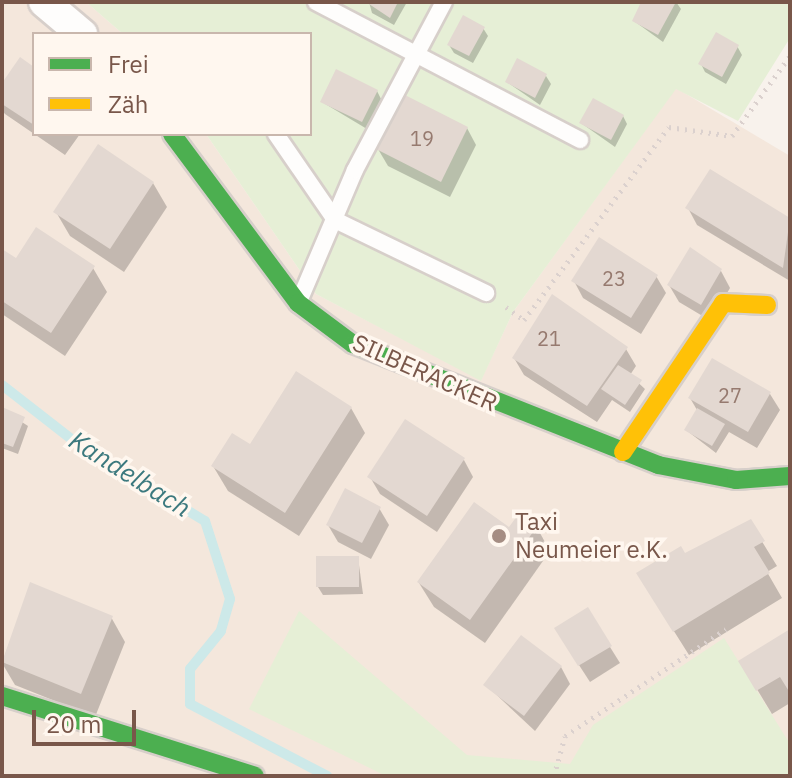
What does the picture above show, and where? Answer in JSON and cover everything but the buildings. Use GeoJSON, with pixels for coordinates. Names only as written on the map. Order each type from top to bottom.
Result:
{"type":"FeatureCollection","features":[{"type":"Feature","properties":{"kind":"street"},"geometry":{"type":"LineString","coordinates":[[44,2],[80,32]]}},
{"type":"Feature","properties":{"kind":"street","name":"SILBERACKER"},"geometry":{"type":"LineString","coordinates":[[173,136],[298,303],[353,344],[623,452],[736,480],[790,476]]}},
{"type":"Feature","properties":{"kind":"street"},"geometry":{"type":"LineString","coordinates":[[623,452],[723,303],[767,305]]}},
{"type":"Feature","properties":{"kind":"street"},"geometry":{"type":"LineString","coordinates":[[2,696],[255,776]]}},
{"type":"Feature","properties":{"kind":"lane"},"geometry":{"type":"LineString","coordinates":[[316,2],[580,140]]}},
{"type":"Feature","properties":{"kind":"lane"},"geometry":{"type":"LineString","coordinates":[[298,303],[335,220],[444,2]]}},
{"type":"Feature","properties":{"kind":"lane"},"geometry":{"type":"LineString","coordinates":[[277,136],[335,220],[486,293]]}},
{"type":"Feature","properties":{"kind":"path"},"geometry":{"type":"LineString","coordinates":[[486,293],[524,320],[669,127],[732,136],[790,56]]}},
{"type":"Feature","properties":{"kind":"path"},"geometry":{"type":"LineString","coordinates":[[554,776],[565,736],[726,629]]}},
{"type":"Feature","properties":{"kind":"shaded area"},"geometry":{"type":"Polygon","coordinates":[[[2,2],[86,2],[121,32],[32,32],[32,136],[207,136],[316,294],[481,380],[513,312],[676,88],[790,156],[790,776],[2,776],[2,2]]]}},
{"type":"Feature","properties":{"kind":"green space"},"geometry":{"type":"Polygon","coordinates":[[[86,2],[790,2],[790,38],[738,121],[676,89],[513,312],[481,381],[316,294],[207,136],[312,136],[312,32],[121,32],[86,2]]]}},
{"type":"Feature","properties":{"kind":"green space"},"geometry":{"type":"Polygon","coordinates":[[[299,611],[467,755],[570,764],[593,725],[724,638],[790,744],[790,776],[386,776],[249,709],[299,611]]]}},
{"type":"Feature","properties":{"kind":"waterway","name":"Kandelbach"},"geometry":{"type":"LineString","coordinates":[[2,385],[79,445],[205,521],[230,599],[221,631],[190,669],[190,704],[327,776]]}},
{"type":"Feature","properties":{"kind":"traffic: fast"},"geometry":{"type":"LineString","coordinates":[[173,136],[298,303],[353,344],[658,465],[736,480],[790,476]]}},
{"type":"Feature","properties":{"kind":"traffic: fast"},"geometry":{"type":"LineString","coordinates":[[2,696],[255,776]]}},
{"type":"Feature","properties":{"kind":"traffic: slow"},"geometry":{"type":"LineString","coordinates":[[623,452],[723,303],[767,305]]}},
{"type":"Feature","properties":{"kind":"place","name":"Taxi Neumeier e.K."},"geometry":{"type":"Point","coordinates":[499,536]}}]}
